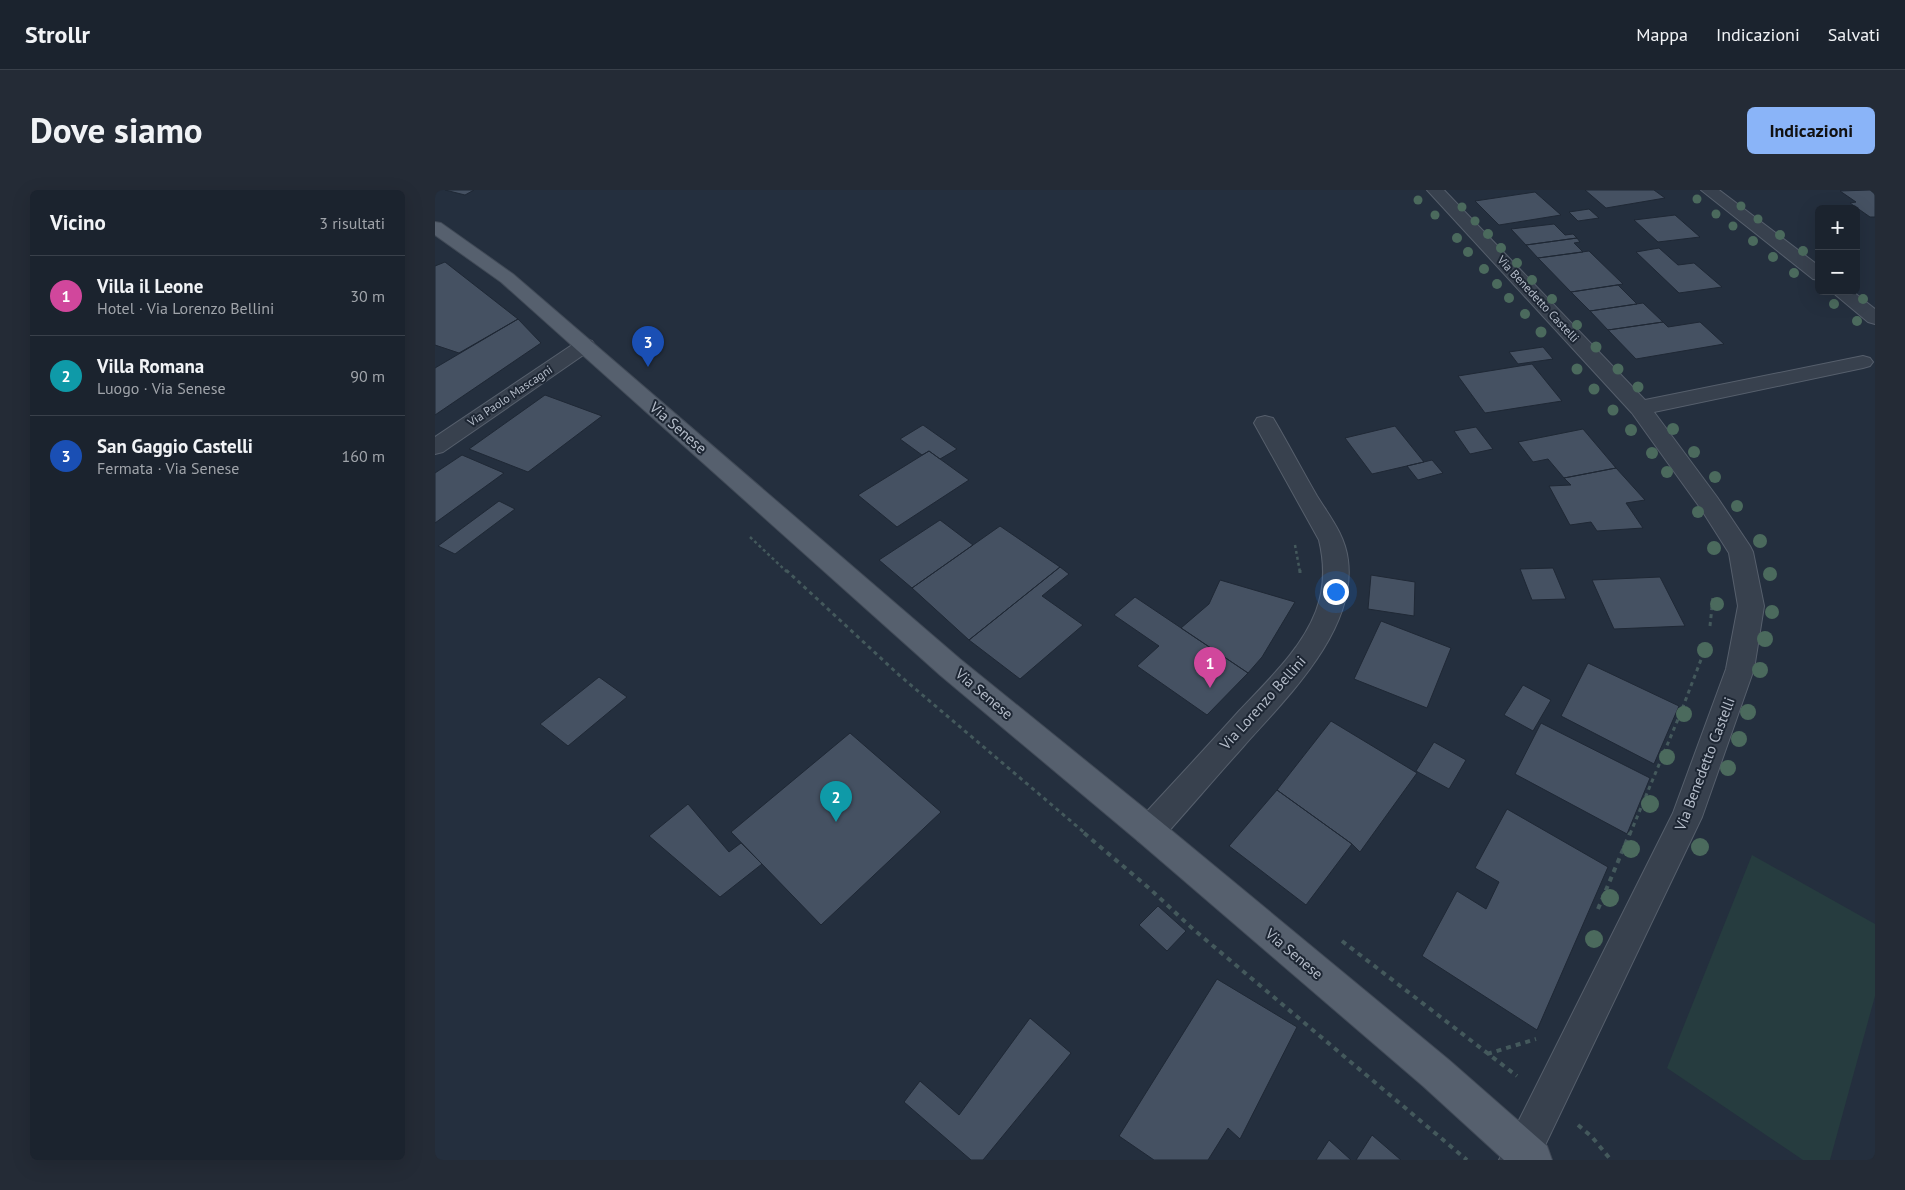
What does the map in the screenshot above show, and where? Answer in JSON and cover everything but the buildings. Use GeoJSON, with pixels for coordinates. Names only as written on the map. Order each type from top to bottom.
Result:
{"type":"FeatureCollection","features":[{"type":"Feature","properties":{"kind":"main road","name":"Via Senese"},"geometry":{"type":"LineString","coordinates":[[435,227],[507,278],[950,667],[1149,831],[1436,1073],[1525,1156]]}},
{"type":"Feature","properties":{"kind":"street","name":"Via Benedetto Castelli"},"geometry":{"type":"LineString","coordinates":[[1435,190],[1640,408],[1709,503],[1741,552],[1751,606],[1740,669],[1687,817],[1525,1156]]}},
{"type":"Feature","properties":{"kind":"street"},"geometry":{"type":"LineString","coordinates":[[1709,190],[1815,272]]}},
{"type":"Feature","properties":{"kind":"street"},"geometry":{"type":"LineString","coordinates":[[1845,295],[1875,318]]}},
{"type":"Feature","properties":{"kind":"street","name":"Via Paolo Mascagni"},"geometry":{"type":"LineString","coordinates":[[435,448],[585,345]]}},
{"type":"Feature","properties":{"kind":"street"},"geometry":{"type":"LineString","coordinates":[[1640,408],[1863,362]]}},
{"type":"Feature","properties":{"kind":"street","name":"Via Lorenzo Bellini"},"geometry":{"type":"LineString","coordinates":[[1149,831],[1289,676],[1308,652],[1333,601],[1337,580],[1336,562],[1331,539],[1265,423]]}},
{"type":"Feature","properties":{"kind":"path"},"geometry":{"type":"LineString","coordinates":[[748,535],[899,675],[1150,888],[1193,929],[1467,1160]]}},
{"type":"Feature","properties":{"kind":"path"},"geometry":{"type":"LineString","coordinates":[[1295,541],[1300,575]]}},
{"type":"Feature","properties":{"kind":"path"},"geometry":{"type":"LineString","coordinates":[[1710,628],[1713,588]]}},
{"type":"Feature","properties":{"kind":"path"},"geometry":{"type":"LineString","coordinates":[[1596,914],[1681,712],[1709,638]]}},
{"type":"Feature","properties":{"kind":"path"},"geometry":{"type":"LineString","coordinates":[[1335,936],[1487,1054],[1542,1037]]}},
{"type":"Feature","properties":{"kind":"green space"},"geometry":{"type":"Polygon","coordinates":[[[1752,855],[1875,924],[1875,996],[1830,1160],[1803,1160],[1667,1068],[1752,855]]]}},
{"type":"Feature","properties":{"kind":"place","name":"San Gaggio Castelli"},"geometry":{"type":"Point","coordinates":[648,367]}},
{"type":"Feature","properties":{"kind":"place","name":"Villa il Leone"},"geometry":{"type":"Point","coordinates":[1210,688]}},
{"type":"Feature","properties":{"kind":"place","name":"Villa Romana"},"geometry":{"type":"Point","coordinates":[836,822]}}]}
